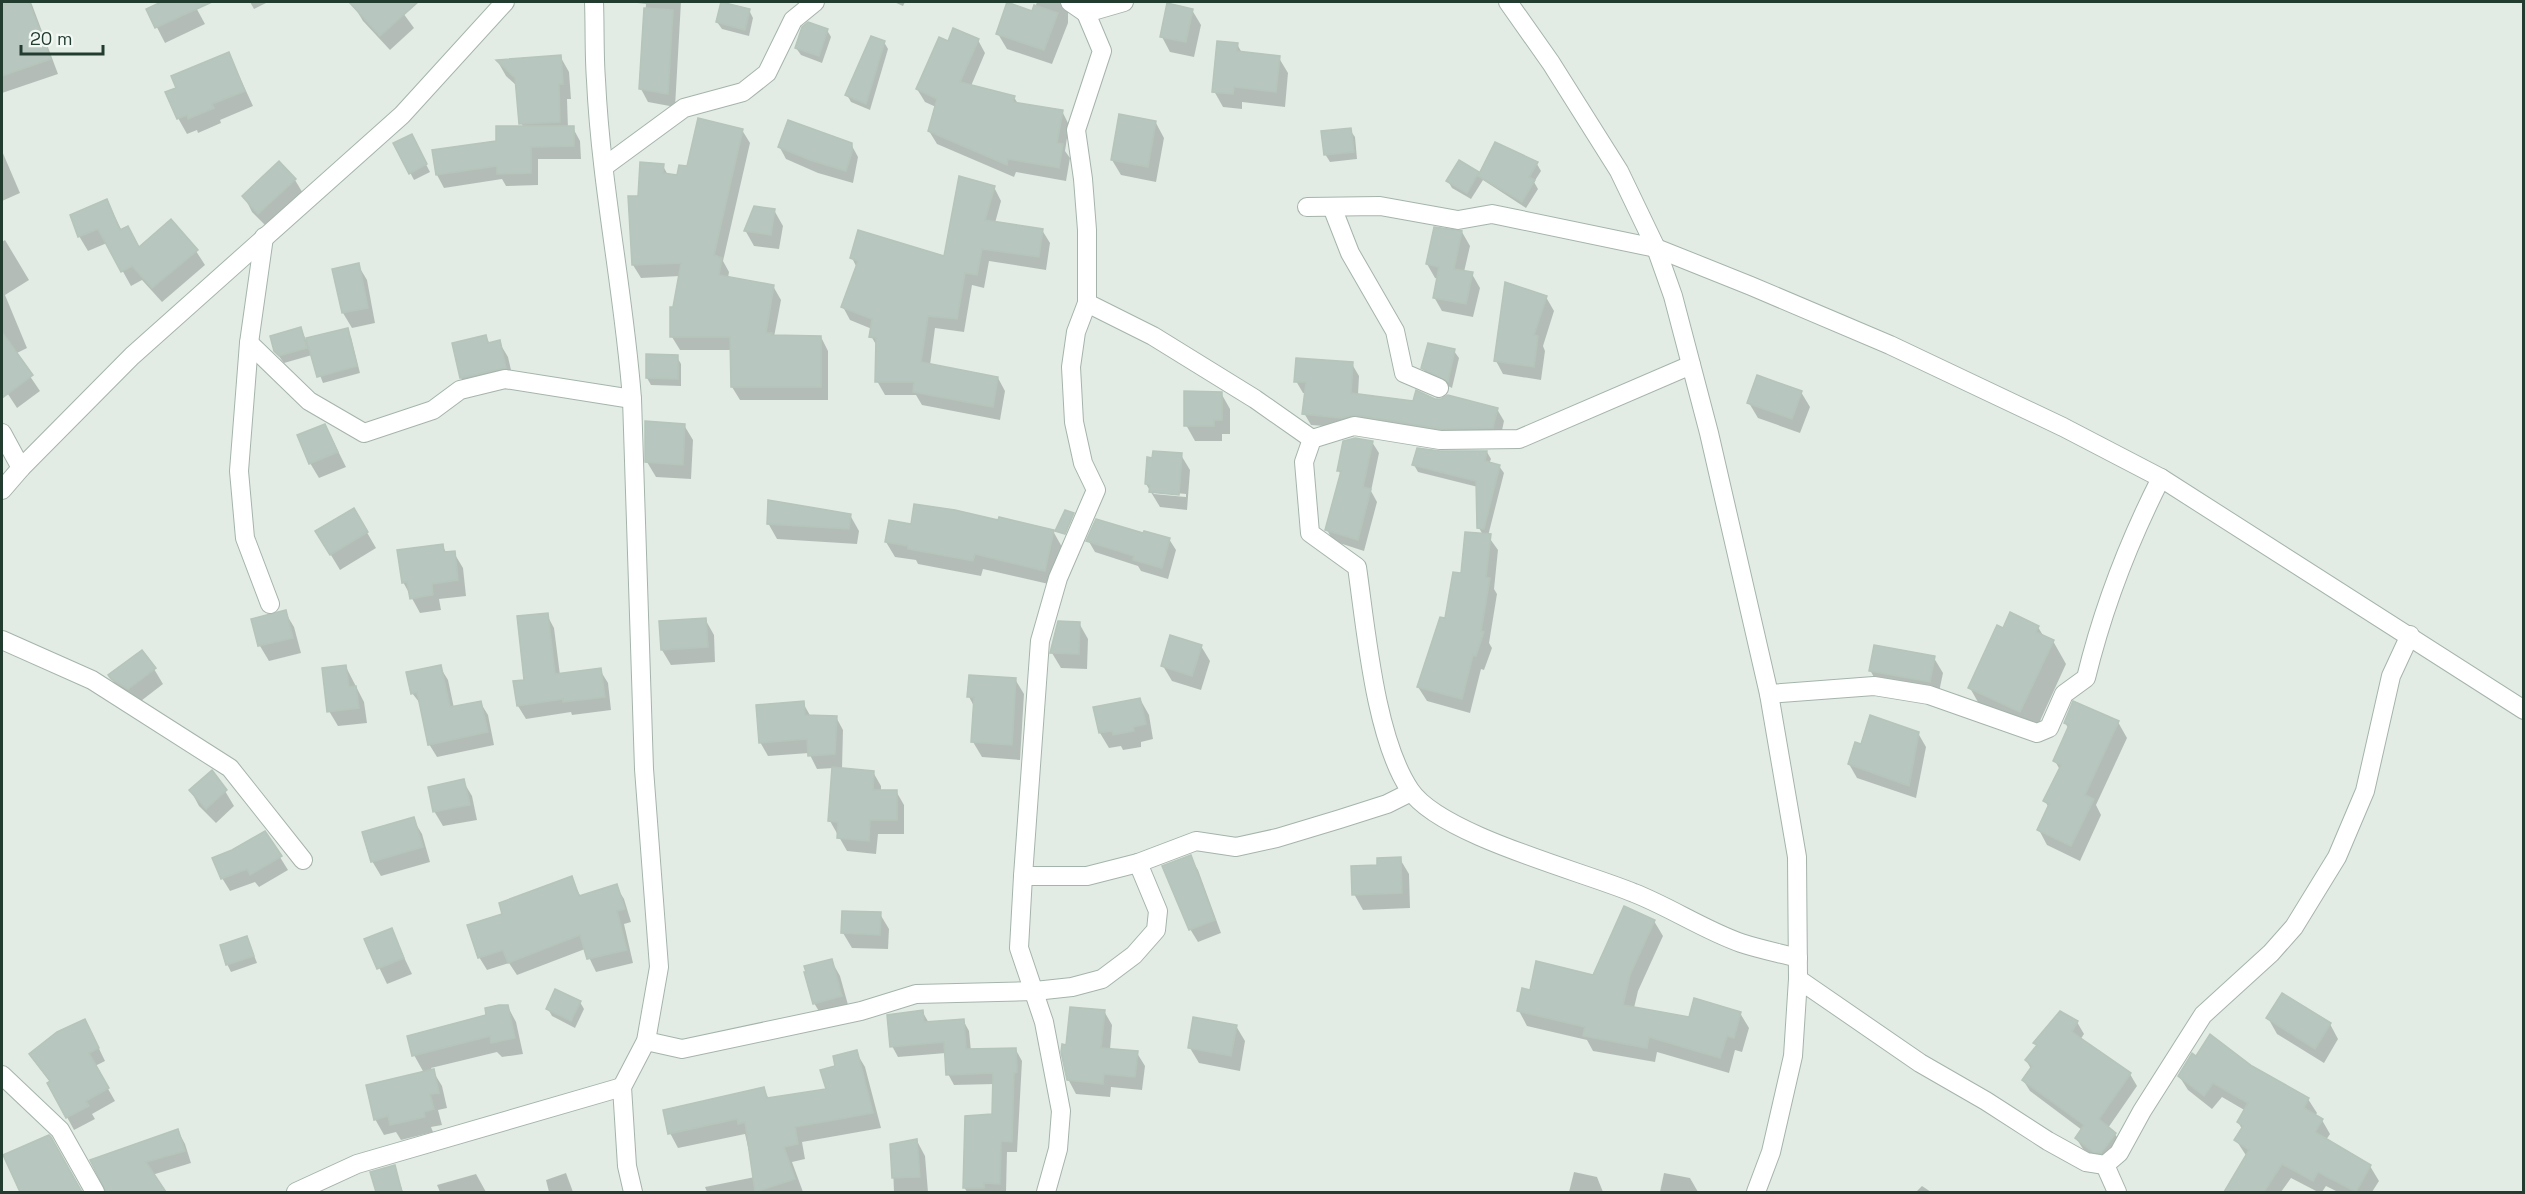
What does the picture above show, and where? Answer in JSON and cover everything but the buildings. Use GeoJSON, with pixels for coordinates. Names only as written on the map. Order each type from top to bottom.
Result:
{"type":"FeatureCollection","features":[{"type":"Feature","properties":{"kind":"street"},"geometry":{"type":"LineString","coordinates":[[2,490],[132,356],[402,115],[505,2]]}},
{"type":"Feature","properties":{"kind":"street"},"geometry":{"type":"LineString","coordinates":[[594,2],[596,80],[628,346],[632,399],[644,770],[659,967],[646,1041],[622,1087],[627,1166],[633,1192]]}},
{"type":"Feature","properties":{"kind":"street"},"geometry":{"type":"LineString","coordinates":[[605,166],[684,108],[743,92],[767,73],[794,20],[815,2]]}},
{"type":"Feature","properties":{"kind":"street"},"geometry":{"type":"LineString","coordinates":[[1046,1192],[1058,1149],[1061,1111],[1044,1022],[1019,948],[1023,876],[1040,641],[1058,578],[1096,489],[1083,463],[1074,422],[1071,367],[1076,332],[1087,303],[1088,230],[1076,130],[1102,51],[1086,13],[1070,2]]}},
{"type":"Feature","properties":{"kind":"street"},"geometry":{"type":"LineString","coordinates":[[1086,13],[1124,2]]}},
{"type":"Feature","properties":{"kind":"street"},"geometry":{"type":"LineString","coordinates":[[1508,2],[1557,72],[1613,162],[1656,248],[1673,296],[1691,365],[1738,557],[1768,694],[1797,857],[1798,979],[1793,1056],[1771,1152],[1756,1192]]}},
{"type":"Feature","properties":{"kind":"street"},"geometry":{"type":"LineString","coordinates":[[1307,207],[1380,206],[1458,220],[1492,214],[1656,248],[1890,345],[2063,427],[2161,478],[2410,635],[2523,710]]}},
{"type":"Feature","properties":{"kind":"street"},"geometry":{"type":"LineString","coordinates":[[1332,207],[1350,253],[1395,331],[1404,373],[1439,388]]}},
{"type":"Feature","properties":{"kind":"street"},"geometry":{"type":"LineString","coordinates":[[264,237],[249,343],[239,471],[245,538],[270,603]]}},
{"type":"Feature","properties":{"kind":"street"},"geometry":{"type":"LineString","coordinates":[[1087,303],[1153,336],[1255,399],[1312,440]]}},
{"type":"Feature","properties":{"kind":"street"},"geometry":{"type":"LineString","coordinates":[[249,343],[309,401],[364,433],[433,410],[460,390],[505,379],[632,399]]}},
{"type":"Feature","properties":{"kind":"street"},"geometry":{"type":"LineString","coordinates":[[1312,440],[1354,426],[1440,440],[1519,439],[1691,365]]}},
{"type":"Feature","properties":{"kind":"street"},"geometry":{"type":"LineString","coordinates":[[2,433],[21,468]]}},
{"type":"Feature","properties":{"kind":"street"},"geometry":{"type":"LineString","coordinates":[[1312,440],[1304,462],[1310,533],[1357,567],[1373,678],[1394,761],[1411,792],[1443,819],[1533,857],[1636,893],[1740,943],[1798,958]]}},
{"type":"Feature","properties":{"kind":"street"},"geometry":{"type":"LineString","coordinates":[[1768,694],[1874,686],[1929,695],[2037,733],[2049,728],[2064,694],[2086,678],[2098,626],[2138,524],[2161,478]]}},
{"type":"Feature","properties":{"kind":"street"},"geometry":{"type":"LineString","coordinates":[[1798,979],[1920,1063],[1986,1101],[2048,1141],[2086,1162],[2105,1165],[2119,1153],[2142,1111],[2203,1015],[2271,953],[2294,927],[2337,857],[2365,791],[2391,676],[2410,635]]}},
{"type":"Feature","properties":{"kind":"street"},"geometry":{"type":"LineString","coordinates":[[2,640],[92,680],[230,768],[303,860]]}},
{"type":"Feature","properties":{"kind":"street"},"geometry":{"type":"LineString","coordinates":[[1023,876],[1087,876],[1138,863],[1196,841],[1236,847],[1277,838],[1387,804],[1411,792]]}},
{"type":"Feature","properties":{"kind":"street"},"geometry":{"type":"LineString","coordinates":[[646,1041],[682,1049],[861,1011],[916,994],[1035,991],[1072,987],[1102,979],[1134,956],[1156,930],[1158,911],[1138,863]]}},
{"type":"Feature","properties":{"kind":"street"},"geometry":{"type":"LineString","coordinates":[[2,1075],[60,1130],[95,1192]]}},
{"type":"Feature","properties":{"kind":"street"},"geometry":{"type":"LineString","coordinates":[[296,1192],[357,1164],[622,1087]]}},
{"type":"Feature","properties":{"kind":"street"},"geometry":{"type":"LineString","coordinates":[[2105,1165],[2117,1192]]}}]}
